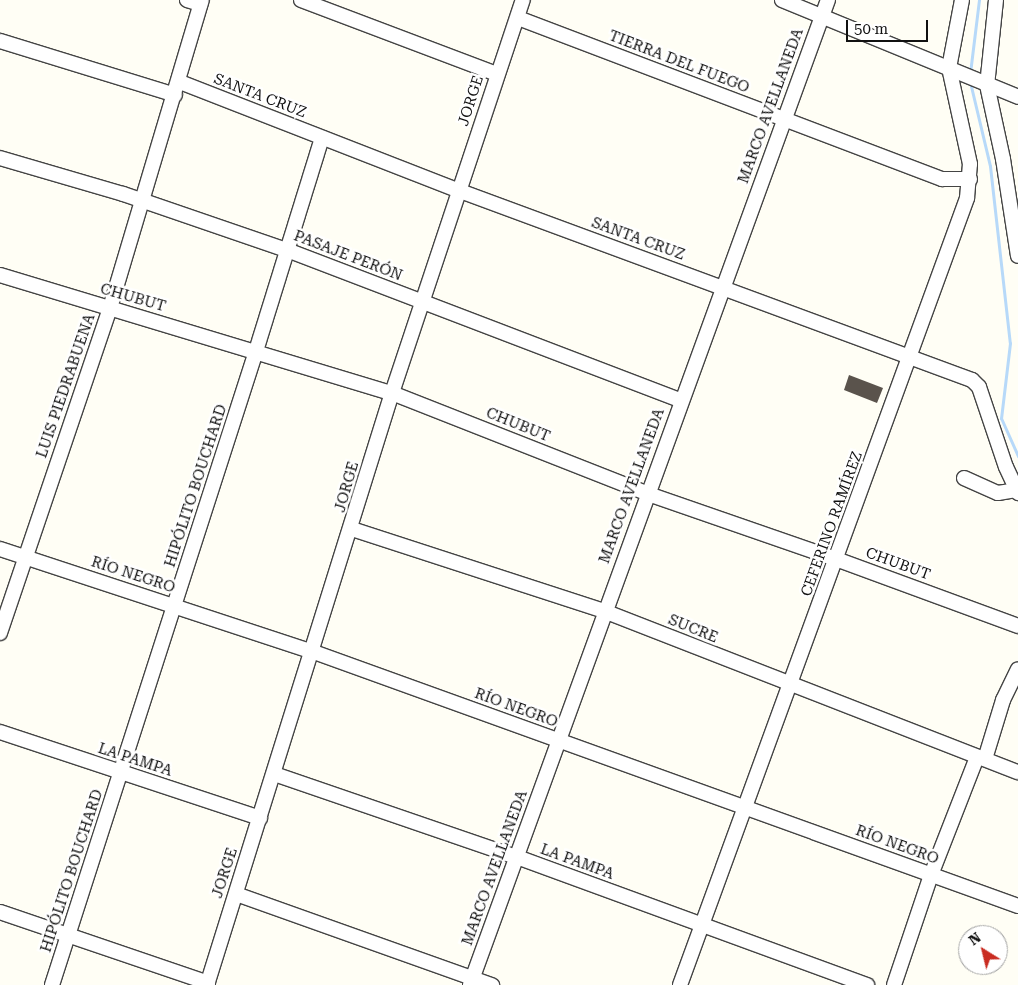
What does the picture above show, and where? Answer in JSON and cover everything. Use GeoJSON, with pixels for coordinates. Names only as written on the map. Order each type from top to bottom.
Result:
{"type":"FeatureCollection","features":[{"type":"Feature","properties":{"kind":"street"},"geometry":{"type":"LineString","coordinates":[[302,0],[497,74]]}},
{"type":"Feature","properties":{"kind":"street","name":"JORGE"},"geometry":{"type":"LineString","coordinates":[[207,984],[311,651],[352,529],[392,393],[523,0]]}},
{"type":"Feature","properties":{"kind":"street"},"geometry":{"type":"LineString","coordinates":[[782,0],[1018,97]]}},
{"type":"Feature","properties":{"kind":"street","name":"MARCO AVELLANEDA"},"geometry":{"type":"LineString","coordinates":[[471,982],[517,858],[557,740],[648,494],[680,400],[828,0]]}},
{"type":"Feature","properties":{"kind":"street"},"geometry":{"type":"LineString","coordinates":[[953,70],[962,0]]}},
{"type":"Feature","properties":{"kind":"street"},"geometry":{"type":"LineString","coordinates":[[996,0],[983,83],[1003,158],[1018,256]]}},
{"type":"Feature","properties":{"kind":"street","name":"LUIS PIEDRABUENA"},"geometry":{"type":"LineString","coordinates":[[0,633],[110,308],[141,200],[177,89],[196,1]]}},
{"type":"Feature","properties":{"kind":"street","name":"TIERRA DEL FUEGO"},"geometry":{"type":"LineString","coordinates":[[518,18],[942,179],[970,179]]}},
{"type":"Feature","properties":{"kind":"street","name":"SANTA CRUZ"},"geometry":{"type":"LineString","coordinates":[[0,42],[177,89],[322,138],[460,191],[972,380],[979,387],[1017,491]]}},
{"type":"Feature","properties":{"kind":"street","name":"CEFERINO RAMÍREZ"},"geometry":{"type":"LineString","coordinates":[[680,985],[744,808],[792,685],[967,198],[970,164],[953,70]]}},
{"type":"Feature","properties":{"kind":"street","name":"HIPÓLITO BOUCHARD"},"geometry":{"type":"LineString","coordinates":[[52,985],[175,606],[322,138]]}},
{"type":"Feature","properties":{"kind":"street","name":"PASAJE PERÓN"},"geometry":{"type":"LineString","coordinates":[[0,158],[141,200],[287,250],[680,400]]}},
{"type":"Feature","properties":{"kind":"street","name":"CHUBUT"},"geometry":{"type":"LineString","coordinates":[[0,275],[392,393],[648,494],[836,559],[1018,626]]}},
{"type":"Feature","properties":{"kind":"street"},"geometry":{"type":"LineString","coordinates":[[964,478],[998,493],[1017,491]]}},
{"type":"Feature","properties":{"kind":"street","name":"SUCRE"},"geometry":{"type":"LineString","coordinates":[[352,529],[604,611],[1018,772]]}},
{"type":"Feature","properties":{"kind":"street","name":"RÍO NEGRO"},"geometry":{"type":"LineString","coordinates":[[0,549],[311,651],[1018,906]]}},
{"type":"Feature","properties":{"kind":"street"},"geometry":{"type":"LineString","coordinates":[[894,985],[930,875],[981,758],[1003,700],[1018,669]]}},
{"type":"Feature","properties":{"kind":"street","name":"LA PAMPA"},"geometry":{"type":"LineString","coordinates":[[0,732],[260,818]]}},
{"type":"Feature","properties":{"kind":"street","name":"LA PAMPA"},"geometry":{"type":"LineString","coordinates":[[274,774],[517,858],[867,985]]}},
{"type":"Feature","properties":{"kind":"street"},"geometry":{"type":"LineString","coordinates":[[236,894],[471,982],[492,985]]}},
{"type":"Feature","properties":{"kind":"street"},"geometry":{"type":"LineString","coordinates":[[0,912],[69,934],[207,984]]}},
{"type":"Feature","properties":{"kind":"building"},"geometry":{"type":"Polygon","coordinates":[[[849,375],[883,388],[877,403],[844,390],[849,375]]]}},
{"type":"Feature","properties":{"kind":"waterway"},"geometry":{"type":"LineString","coordinates":[[970,73],[979,0]]}},
{"type":"Feature","properties":{"kind":"waterway"},"geometry":{"type":"LineString","coordinates":[[970,82],[990,166],[1010,343],[1001,418],[1018,456]]}}]}
